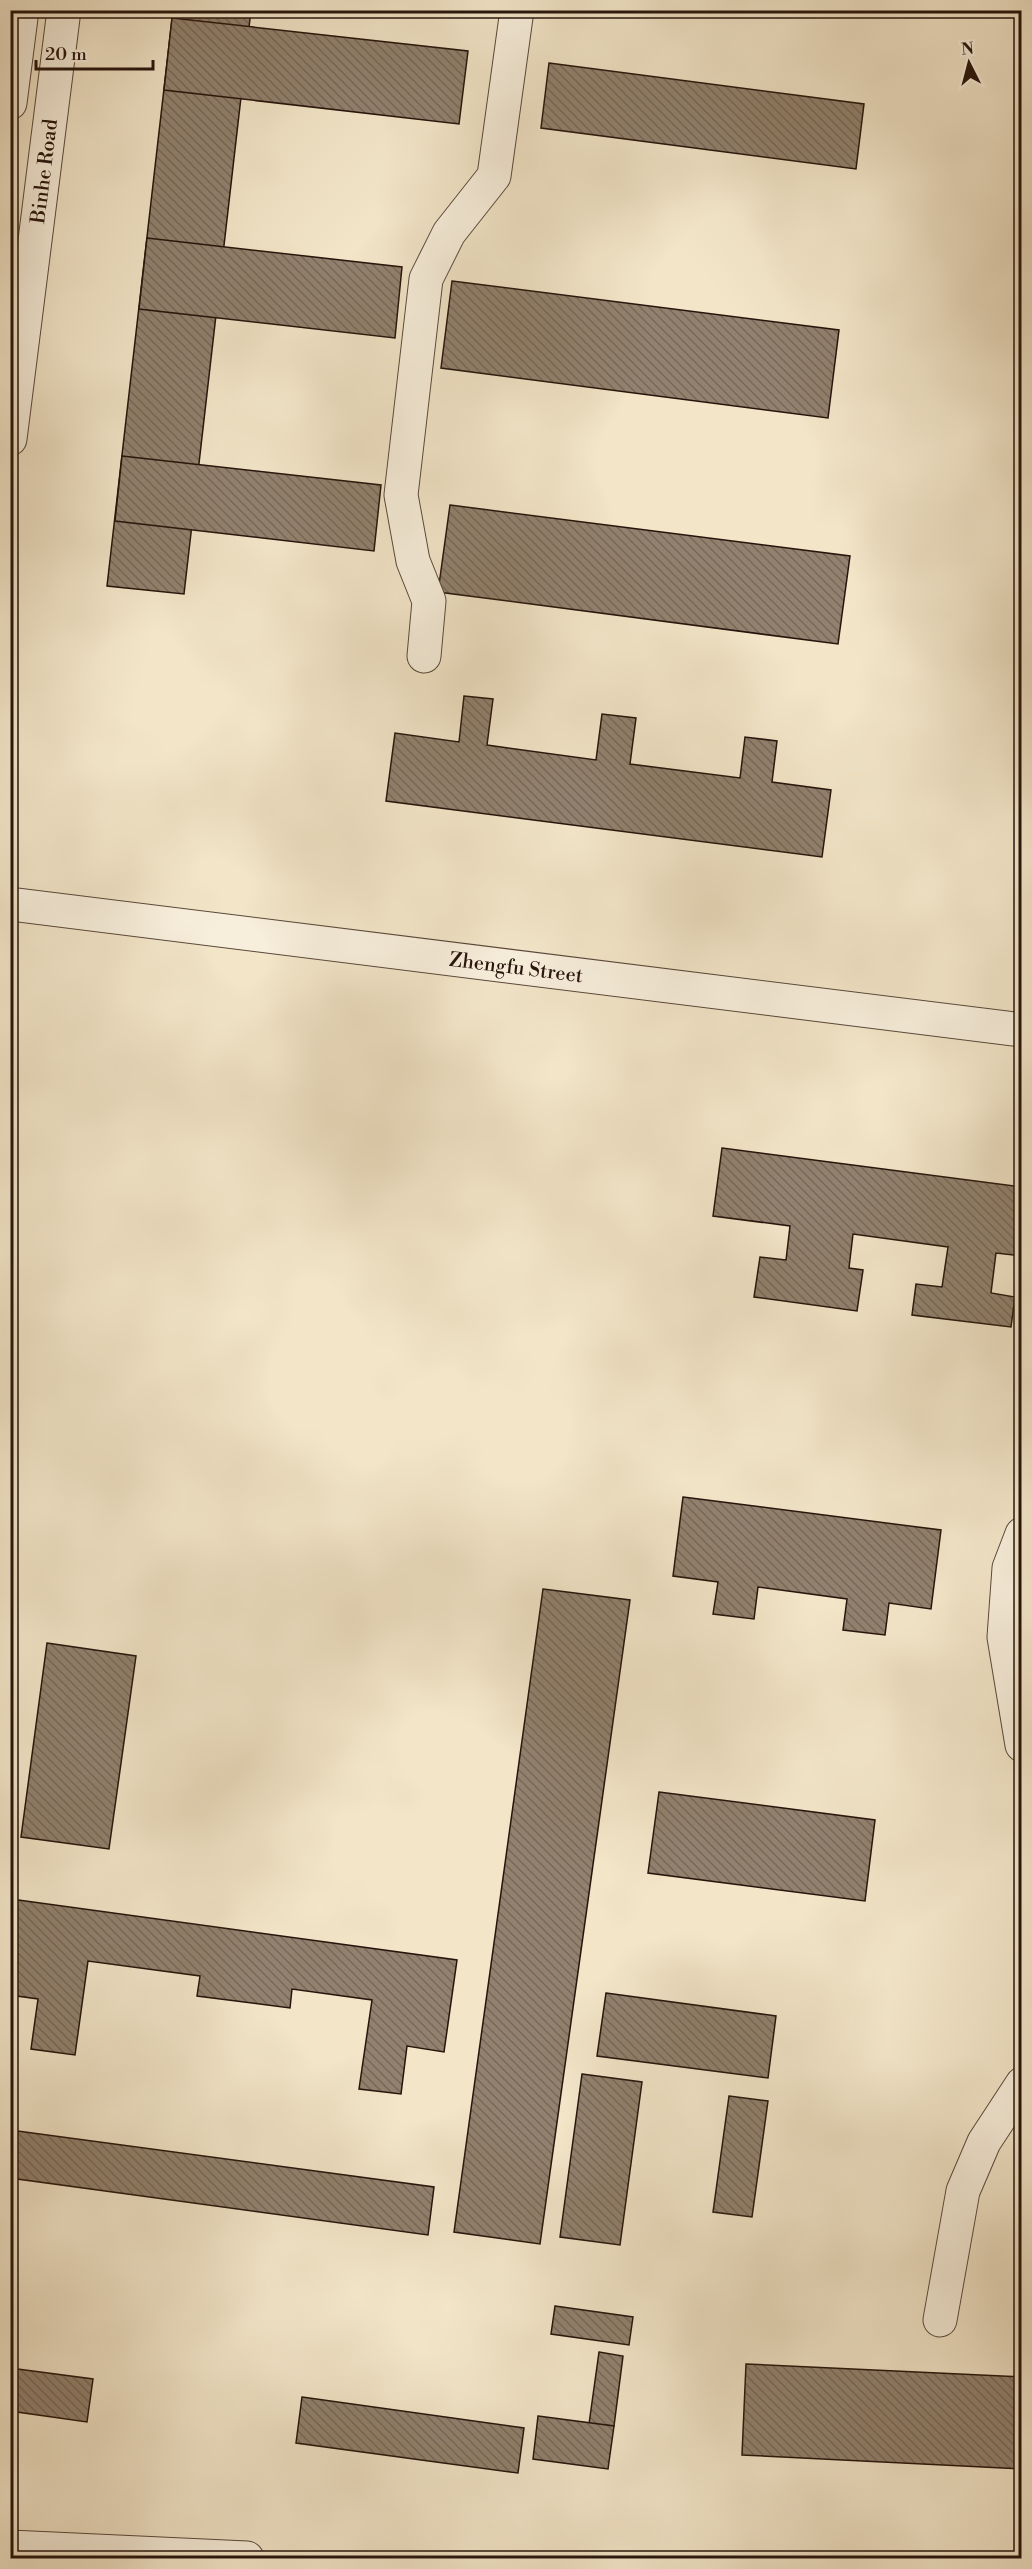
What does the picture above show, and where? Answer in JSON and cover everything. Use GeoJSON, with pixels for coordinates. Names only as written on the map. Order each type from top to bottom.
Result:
{"type":"FeatureCollection","features":[{"type":"Feature","properties":{"kind":"street"},"geometry":{"type":"LineString","coordinates":[[10,103],[22,10]]}},
{"type":"Feature","properties":{"kind":"street","name":"Binhe Road"},"geometry":{"type":"LineString","coordinates":[[10,439],[64,10]]}},
{"type":"Feature","properties":{"kind":"street"},"geometry":{"type":"LineString","coordinates":[[424,656],[429,601],[413,561],[401,495],[426,279],[449,233],[494,176],[517,10]]}},
{"type":"Feature","properties":{"kind":"street","name":"Zhengfu Street"},"geometry":{"type":"LineString","coordinates":[[10,904],[1022,1030]]}},
{"type":"Feature","properties":{"kind":"street"},"geometry":{"type":"LineString","coordinates":[[1022,1534],[1009,1568],[1004,1636],[1022,1745]]}},
{"type":"Feature","properties":{"kind":"street"},"geometry":{"type":"LineString","coordinates":[[940,2320],[963,2191],[984,2142],[1022,2084]]}},
{"type":"Feature","properties":{"kind":"street"},"geometry":{"type":"LineString","coordinates":[[10,2547],[247,2559]]}},
{"type":"Feature","properties":{"kind":"building"},"geometry":{"type":"Polygon","coordinates":[[[173,10],[251,10],[184,594],[107,586],[173,10]]]}},
{"type":"Feature","properties":{"kind":"building"},"geometry":{"type":"Polygon","coordinates":[[[172,18],[468,51],[459,124],[164,90],[172,18]]]}},
{"type":"Feature","properties":{"kind":"building"},"geometry":{"type":"Polygon","coordinates":[[[549,63],[864,104],[856,169],[541,128],[549,63]]]}},
{"type":"Feature","properties":{"kind":"building"},"geometry":{"type":"Polygon","coordinates":[[[147,238],[402,267],[395,338],[139,309],[147,238]]]}},
{"type":"Feature","properties":{"kind":"building"},"geometry":{"type":"Polygon","coordinates":[[[452,281],[839,330],[828,418],[441,368],[452,281]]]}},
{"type":"Feature","properties":{"kind":"building"},"geometry":{"type":"Polygon","coordinates":[[[122,456],[381,485],[374,551],[115,521],[122,456]]]}},
{"type":"Feature","properties":{"kind":"building"},"geometry":{"type":"Polygon","coordinates":[[[450,505],[850,556],[838,644],[438,592],[450,505]]]}},
{"type":"Feature","properties":{"kind":"building"},"geometry":{"type":"Polygon","coordinates":[[[464,696],[493,699],[487,745],[596,760],[602,714],[636,718],[630,764],[740,778],[745,737],[777,741],[772,782],[831,790],[822,857],[386,801],[395,733],[459,742],[464,696]]]}},
{"type":"Feature","properties":{"kind":"building"},"geometry":{"type":"Polygon","coordinates":[[[722,1148],[1022,1187],[1022,1256],[996,1253],[991,1293],[1015,1297],[1011,1327],[912,1315],[916,1284],[942,1287],[948,1247],[853,1234],[849,1268],[863,1270],[857,1311],[754,1297],[760,1257],[786,1260],[790,1226],[713,1216],[722,1148]]]}},
{"type":"Feature","properties":{"kind":"building"},"geometry":{"type":"Polygon","coordinates":[[[683,1497],[941,1530],[931,1609],[889,1603],[885,1635],[843,1630],[847,1599],[758,1587],[754,1619],[713,1614],[718,1582],[673,1576],[683,1497]]]}},
{"type":"Feature","properties":{"kind":"building"},"geometry":{"type":"Polygon","coordinates":[[[543,1589],[630,1600],[540,2244],[454,2232],[543,1589]]]}},
{"type":"Feature","properties":{"kind":"building"},"geometry":{"type":"Polygon","coordinates":[[[47,1643],[136,1656],[109,1849],[21,1837],[47,1643]]]}},
{"type":"Feature","properties":{"kind":"building"},"geometry":{"type":"Polygon","coordinates":[[[659,1792],[875,1820],[865,1901],[648,1873],[659,1792]]]}},
{"type":"Feature","properties":{"kind":"building"},"geometry":{"type":"Polygon","coordinates":[[[11,1899],[457,1960],[444,2052],[407,2046],[401,2094],[359,2089],[372,2000],[292,1989],[290,2008],[197,1996],[200,1976],[88,1961],[75,2055],[31,2049],[38,1999],[10,1995],[11,1899]]]}},
{"type":"Feature","properties":{"kind":"building"},"geometry":{"type":"Polygon","coordinates":[[[606,1993],[776,2016],[768,2078],[597,2056],[606,1993]]]}},
{"type":"Feature","properties":{"kind":"building"},"geometry":{"type":"Polygon","coordinates":[[[582,2074],[642,2082],[620,2245],[560,2237],[582,2074]]]}},
{"type":"Feature","properties":{"kind":"building"},"geometry":{"type":"Polygon","coordinates":[[[729,2096],[768,2101],[752,2217],[713,2212],[729,2096]]]}},
{"type":"Feature","properties":{"kind":"building"},"geometry":{"type":"Polygon","coordinates":[[[10,2130],[434,2187],[428,2235],[10,2178],[10,2130]]]}},
{"type":"Feature","properties":{"kind":"building"},"geometry":{"type":"Polygon","coordinates":[[[555,2306],[633,2317],[629,2345],[551,2334],[555,2306]]]}},
{"type":"Feature","properties":{"kind":"building"},"geometry":{"type":"Polygon","coordinates":[[[599,2352],[623,2356],[614,2426],[589,2424],[599,2352]]]}},
{"type":"Feature","properties":{"kind":"building"},"geometry":{"type":"Polygon","coordinates":[[[746,2364],[1022,2377],[1022,2469],[742,2455],[746,2364]]]}},
{"type":"Feature","properties":{"kind":"building"},"geometry":{"type":"Polygon","coordinates":[[[10,2368],[93,2379],[87,2422],[10,2411],[10,2368]]]}},
{"type":"Feature","properties":{"kind":"building"},"geometry":{"type":"Polygon","coordinates":[[[302,2397],[524,2428],[518,2473],[296,2443],[302,2397]]]}},
{"type":"Feature","properties":{"kind":"building"},"geometry":{"type":"Polygon","coordinates":[[[538,2416],[614,2426],[608,2469],[533,2459],[538,2416]]]}}]}
